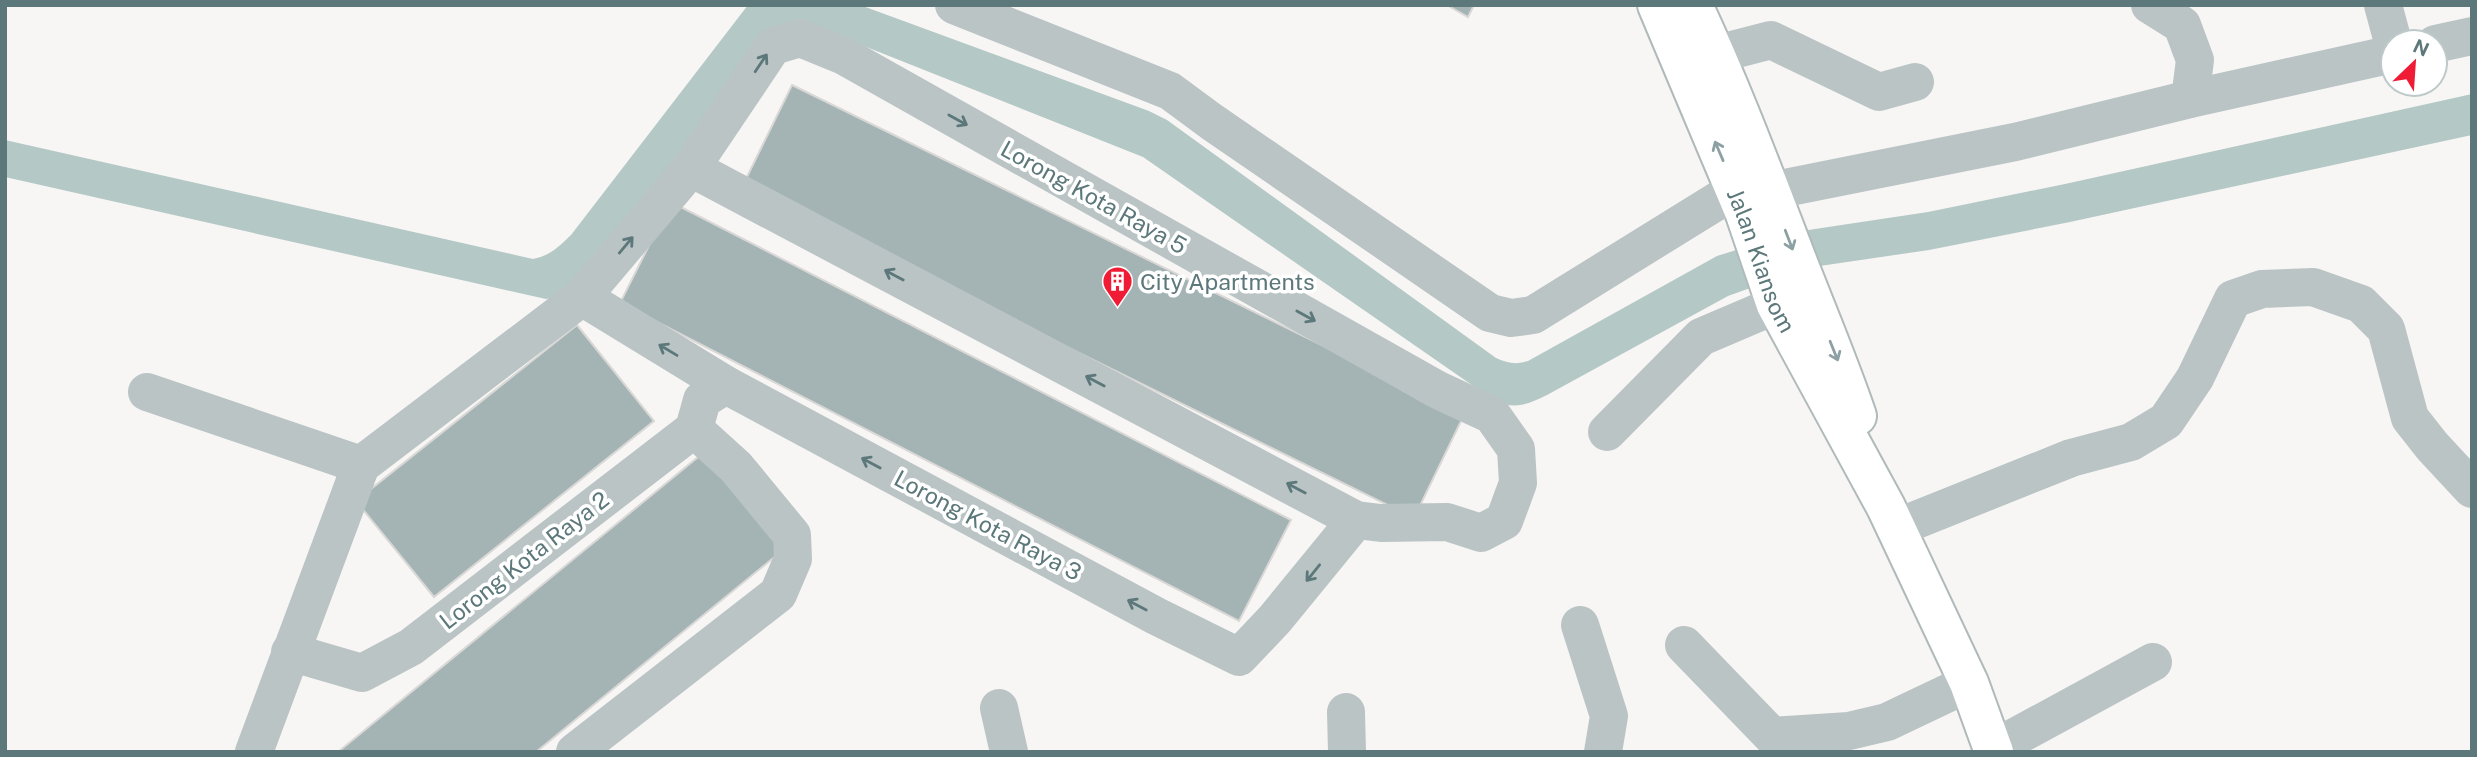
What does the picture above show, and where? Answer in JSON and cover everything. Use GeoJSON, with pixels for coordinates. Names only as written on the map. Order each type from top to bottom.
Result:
{"type":"FeatureCollection","features":[{"type":"Feature","properties":{"kind":"main road","name":"Jalan Kiansom"},"geometry":{"type":"LineString","coordinates":[[1657,5],[1750,198],[1891,518],[1969,683],[1994,750]]}},
{"type":"Feature","properties":{"kind":"main road","name":"Jalan Kiansom"},"geometry":{"type":"LineString","coordinates":[[1693,5],[1717,54],[1750,198]]}},
{"type":"Feature","properties":{"kind":"street"},"geometry":{"type":"LineString","coordinates":[[954,5],[1170,91],[1490,313],[1511,318],[1534,315],[1750,198],[2015,142],[2190,99],[2379,57]]}},
{"type":"Feature","properties":{"kind":"street"},"geometry":{"type":"LineString","coordinates":[[2150,5],[2182,25],[2195,60],[2190,99]]}},
{"type":"Feature","properties":{"kind":"street"},"geometry":{"type":"LineString","coordinates":[[2383,5],[2389,28]]}},
{"type":"Feature","properties":{"kind":"street"},"geometry":{"type":"LineString","coordinates":[[2449,41],[2472,36]]}},
{"type":"Feature","properties":{"kind":"street","name":"Lorong Kota Raya 5"},"geometry":{"type":"LineString","coordinates":[[361,465],[582,298],[691,168],[773,46],[800,38],[844,56],[1438,390],[1492,415],[1516,449],[1518,483],[1504,521],[1481,533],[1447,522],[1381,523],[1356,520]]}},
{"type":"Feature","properties":{"kind":"street"},"geometry":{"type":"LineString","coordinates":[[1717,54],[1771,40],[1879,92],[1915,82]]}},
{"type":"Feature","properties":{"kind":"street"},"geometry":{"type":"LineString","coordinates":[[691,168],[1356,520]]}},
{"type":"Feature","properties":{"kind":"street"},"geometry":{"type":"LineString","coordinates":[[1891,518],[2071,458],[2131,442],[2166,421],[2194,378],[2233,299],[2262,289],[2313,287],[2361,304],[2386,329],[2410,418],[2472,489]]}},
{"type":"Feature","properties":{"kind":"street"},"geometry":{"type":"LineString","coordinates":[[1607,432],[1701,337],[1792,297]]}},
{"type":"Feature","properties":{"kind":"street","name":"Lorong Kota Raya 3"},"geometry":{"type":"LineString","coordinates":[[582,298],[726,385],[1239,657],[1275,619],[1356,520]]}},
{"type":"Feature","properties":{"kind":"street"},"geometry":{"type":"LineString","coordinates":[[575,752],[778,594],[793,559],[792,534],[736,467],[694,429],[702,400],[726,385]]}},
{"type":"Feature","properties":{"kind":"street"},"geometry":{"type":"LineString","coordinates":[[147,392],[361,465],[254,752]]}},
{"type":"Feature","properties":{"kind":"street","name":"Lorong Kota Raya 2"},"geometry":{"type":"LineString","coordinates":[[290,652],[362,673],[401,652],[694,429]]}},
{"type":"Feature","properties":{"kind":"street"},"geometry":{"type":"LineString","coordinates":[[1580,625],[1609,716],[1603,752]]}},
{"type":"Feature","properties":{"kind":"street"},"geometry":{"type":"LineString","coordinates":[[1685,645],[1772,736],[1849,731],[1887,722],[1969,683]]}},
{"type":"Feature","properties":{"kind":"street"},"geometry":{"type":"LineString","coordinates":[[1994,750],[2153,662]]}},
{"type":"Feature","properties":{"kind":"street"},"geometry":{"type":"LineString","coordinates":[[999,708],[1009,752]]}},
{"type":"Feature","properties":{"kind":"street"},"geometry":{"type":"LineString","coordinates":[[1346,712],[1347,752]]}},
{"type":"Feature","properties":{"kind":"shaded area"},"geometry":{"type":"Polygon","coordinates":[[[748,5],[860,5],[1149,111],[1167,120],[1496,358],[1512,363],[1528,361],[1717,256],[1795,232],[1928,212],[2472,94],[2472,135],[2070,222],[1929,250],[1806,268],[1728,296],[1547,395],[1516,405],[1495,401],[1143,157],[811,25],[590,274],[558,297],[546,299],[5,177],[5,140],[533,259],[554,250],[571,235],[748,5]]]}},
{"type":"Feature","properties":{"kind":"building"},"geometry":{"type":"Polygon","coordinates":[[[1447,5],[1474,5],[1468,17],[1447,5]]]}},
{"type":"Feature","properties":{"kind":"building","name":"City Apartments"},"geometry":{"type":"Polygon","coordinates":[[[792,85],[1464,415],[1414,518],[742,187],[792,85]]]}},
{"type":"Feature","properties":{"kind":"building"},"geometry":{"type":"Polygon","coordinates":[[[671,202],[1291,520],[1239,621],[620,303],[671,202]]]}},
{"type":"Feature","properties":{"kind":"building"},"geometry":{"type":"Polygon","coordinates":[[[577,325],[654,421],[434,597],[356,501],[577,325]]]}},
{"type":"Feature","properties":{"kind":"building"},"geometry":{"type":"Polygon","coordinates":[[[703,453],[783,550],[536,752],[338,752],[703,453]]]}},
{"type":"Feature","properties":{"kind":"place","name":"City Apartments"},"geometry":{"type":"Point","coordinates":[1117,308]}}]}
